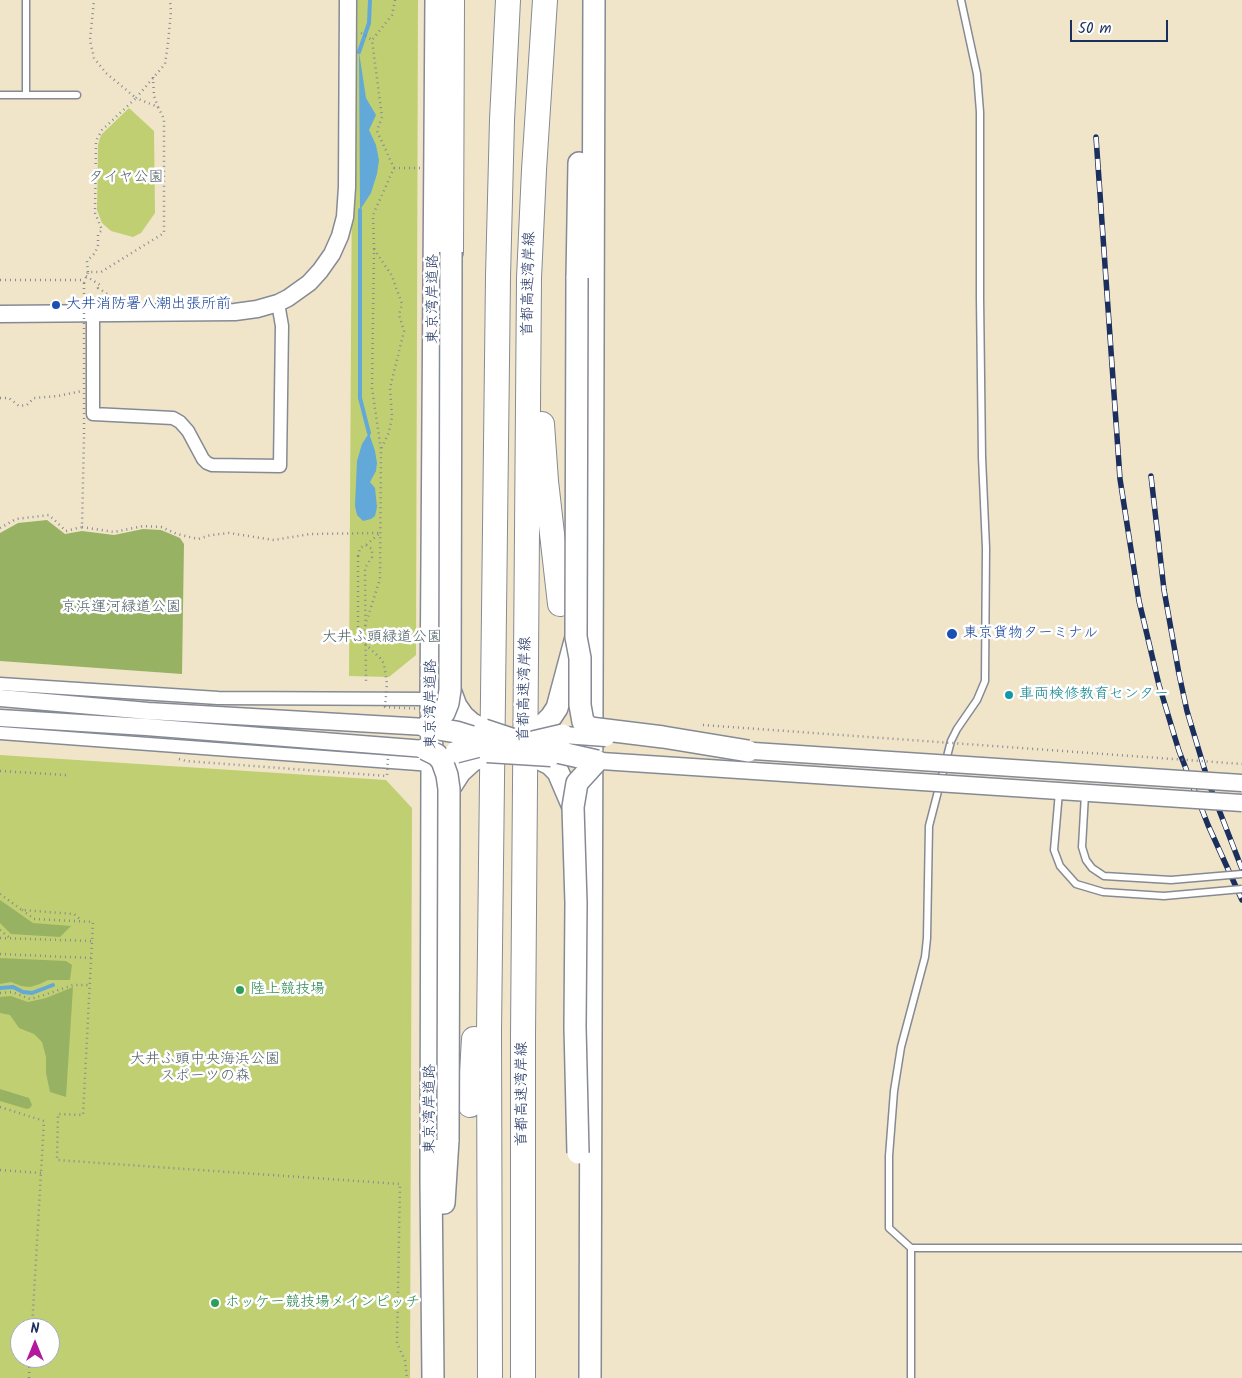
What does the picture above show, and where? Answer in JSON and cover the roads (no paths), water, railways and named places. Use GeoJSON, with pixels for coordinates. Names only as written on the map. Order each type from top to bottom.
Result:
{"type":"FeatureCollection","features":[{"type":"Feature","properties":{"kind":"highway","name":"東京湾岸道路"},"geometry":{"type":"LineString","coordinates":[[433,1378],[429,757],[434,706],[428,160],[436,0]]}},
{"type":"Feature","properties":{"kind":"highway"},"geometry":{"type":"LineString","coordinates":[[452,0],[451,252],[434,706],[456,732],[597,761]]}},
{"type":"Feature","properties":{"kind":"highway"},"geometry":{"type":"LineString","coordinates":[[500,0],[502,120]]}},
{"type":"Feature","properties":{"kind":"highway"},"geometry":{"type":"LineString","coordinates":[[490,1378],[489,1031],[498,277],[502,120],[508,0]]}},
{"type":"Feature","properties":{"kind":"highway"},"geometry":{"type":"LineString","coordinates":[[590,1378],[594,0]]}},
{"type":"Feature","properties":{"kind":"highway","name":"首都高速湾岸線"},"geometry":{"type":"LineString","coordinates":[[523,1378],[523,1037],[529,278],[545,3]]}},
{"type":"Feature","properties":{"kind":"highway"},"geometry":{"type":"LineString","coordinates":[[594,26],[579,112],[576,637],[580,658],[581,713],[585,726],[590,728],[663,737],[748,751]]}},
{"type":"Feature","properties":{"kind":"highway"},"geometry":{"type":"LineString","coordinates":[[428,160],[451,252]]}},
{"type":"Feature","properties":{"kind":"highway"},"geometry":{"type":"LineString","coordinates":[[529,278],[534,298],[546,481],[560,604]]}},
{"type":"Feature","properties":{"kind":"highway"},"geometry":{"type":"LineString","coordinates":[[449,789],[460,772],[472,761],[509,743],[545,723],[552,717],[557,708],[576,637]]}},
{"type":"Feature","properties":{"kind":"highway"},"geometry":{"type":"LineString","coordinates":[[434,706],[456,706],[472,724],[550,764],[558,772],[573,807]]}},
{"type":"Feature","properties":{"kind":"highway"},"geometry":{"type":"LineString","coordinates":[[456,752],[564,735]]}},
{"type":"Feature","properties":{"kind":"highway"},"geometry":{"type":"LineString","coordinates":[[429,757],[437,755],[442,761],[449,789],[448,1140],[433,1318]]}},
{"type":"Feature","properties":{"kind":"highway"},"geometry":{"type":"LineString","coordinates":[[590,1338],[584,1295],[578,1153],[575,1027],[576,903],[573,807],[577,783],[597,761]]}},
{"type":"Feature","properties":{"kind":"highway"},"geometry":{"type":"LineString","coordinates":[[470,1105],[478,980],[491,832]]}},
{"type":"Feature","properties":{"kind":"street"},"geometry":{"type":"LineString","coordinates":[[0,314],[235,312],[257,309],[278,303],[300,290],[320,271],[336,245],[343,226],[346,187],[348,0]]}},
{"type":"Feature","properties":{"kind":"street"},"geometry":{"type":"LineString","coordinates":[[93,313],[93,414],[173,418],[180,422],[188,431],[203,460],[207,463],[212,465],[280,466],[282,326],[278,303]]}},
{"type":"Feature","properties":{"kind":"street"},"geometry":{"type":"LineString","coordinates":[[0,684],[218,698],[434,706]]}},
{"type":"Feature","properties":{"kind":"street"},"geometry":{"type":"LineString","coordinates":[[0,698],[429,757]]}},
{"type":"Feature","properties":{"kind":"street"},"geometry":{"type":"LineString","coordinates":[[0,718],[147,719],[434,706]]}},
{"type":"Feature","properties":{"kind":"street"},"geometry":{"type":"LineString","coordinates":[[0,732],[429,757],[456,752]]}},
{"type":"Feature","properties":{"kind":"street"},"geometry":{"type":"LineString","coordinates":[[564,735],[748,751],[1242,783]]}},
{"type":"Feature","properties":{"kind":"street"},"geometry":{"type":"LineString","coordinates":[[597,761],[1242,803]]}},
{"type":"Feature","properties":{"kind":"lane"},"geometry":{"type":"LineString","coordinates":[[26,0],[26,95]]}},
{"type":"Feature","properties":{"kind":"lane"},"geometry":{"type":"LineString","coordinates":[[960,0],[977,74],[980,112],[982,475],[986,548],[985,681],[977,700],[957,728],[951,741],[932,809],[928,834],[928,907],[925,957],[902,1047],[895,1084],[889,1156],[889,1228],[911,1248],[1242,1248]]}},
{"type":"Feature","properties":{"kind":"lane"},"geometry":{"type":"LineString","coordinates":[[0,95],[77,95]]}},
{"type":"Feature","properties":{"kind":"lane"},"geometry":{"type":"LineString","coordinates":[[1059,791],[1054,850],[1060,866],[1076,884],[1104,892],[1164,896],[1242,889]]}},
{"type":"Feature","properties":{"kind":"lane"},"geometry":{"type":"LineString","coordinates":[[1085,792],[1082,847],[1086,860],[1092,868],[1104,876],[1171,880],[1242,874]]}},
{"type":"Feature","properties":{"kind":"lane"},"geometry":{"type":"LineString","coordinates":[[911,1248],[911,1378]]}},
{"type":"Feature","properties":{"kind":"water"},"geometry":{"type":"Polygon","coordinates":[[[359,52],[366,98],[376,115],[369,130],[376,145],[379,160],[371,193],[360,210],[359,52]]]}},
{"type":"Feature","properties":{"kind":"water"},"geometry":{"type":"Polygon","coordinates":[[[369,433],[377,463],[376,471],[370,482],[375,488],[377,507],[375,516],[363,521],[357,515],[355,506],[357,461],[362,444],[369,433]]]}},
{"type":"Feature","properties":{"kind":"waterway"},"geometry":{"type":"LineString","coordinates":[[359,52],[369,23],[370,0]]}},
{"type":"Feature","properties":{"kind":"waterway"},"geometry":{"type":"LineString","coordinates":[[360,210],[360,398],[369,433]]}},
{"type":"Feature","properties":{"kind":"waterway"},"geometry":{"type":"LineString","coordinates":[[0,988],[13,987],[23,992],[32,993],[53,985]]}},
{"type":"Feature","properties":{"kind":"railway"},"geometry":{"type":"LineString","coordinates":[[1096,137],[1120,479],[1139,601],[1159,685],[1179,751],[1208,825],[1242,900]]}},
{"type":"Feature","properties":{"kind":"railway"},"geometry":{"type":"LineString","coordinates":[[1151,476],[1164,590],[1187,711],[1209,784],[1242,869]]}},
{"type":"Feature","properties":{"kind":"place","name":"大井消防署八潮出張所前"},"geometry":{"type":"Point","coordinates":[56,305]}},
{"type":"Feature","properties":{"kind":"place","name":"東京貨物ターミナル"},"geometry":{"type":"Point","coordinates":[952,634]}},
{"type":"Feature","properties":{"kind":"place","name":"車両検修教育センター"},"geometry":{"type":"Point","coordinates":[1009,695]}},
{"type":"Feature","properties":{"kind":"place","name":"陸上競技場"},"geometry":{"type":"Point","coordinates":[240,990]}},
{"type":"Feature","properties":{"kind":"place","name":"ホッケー競技場メインピッチ"},"geometry":{"type":"Point","coordinates":[215,1303]}},
{"type":"Feature","properties":{"kind":"park label","name":"タイヤ公園"},"geometry":{"type":"Point","coordinates":[126,178]}},
{"type":"Feature","properties":{"kind":"park label","name":"京浜運河緑道公園"},"geometry":{"type":"Point","coordinates":[121,608]}},
{"type":"Feature","properties":{"kind":"park label","name":"大井ふ頭緑道公園"},"geometry":{"type":"Point","coordinates":[382,638]}},
{"type":"Feature","properties":{"kind":"park label","name":"大井ふ頭中央海浜公園 スポーツの森"},"geometry":{"type":"Point","coordinates":[205,1068]}}]}
